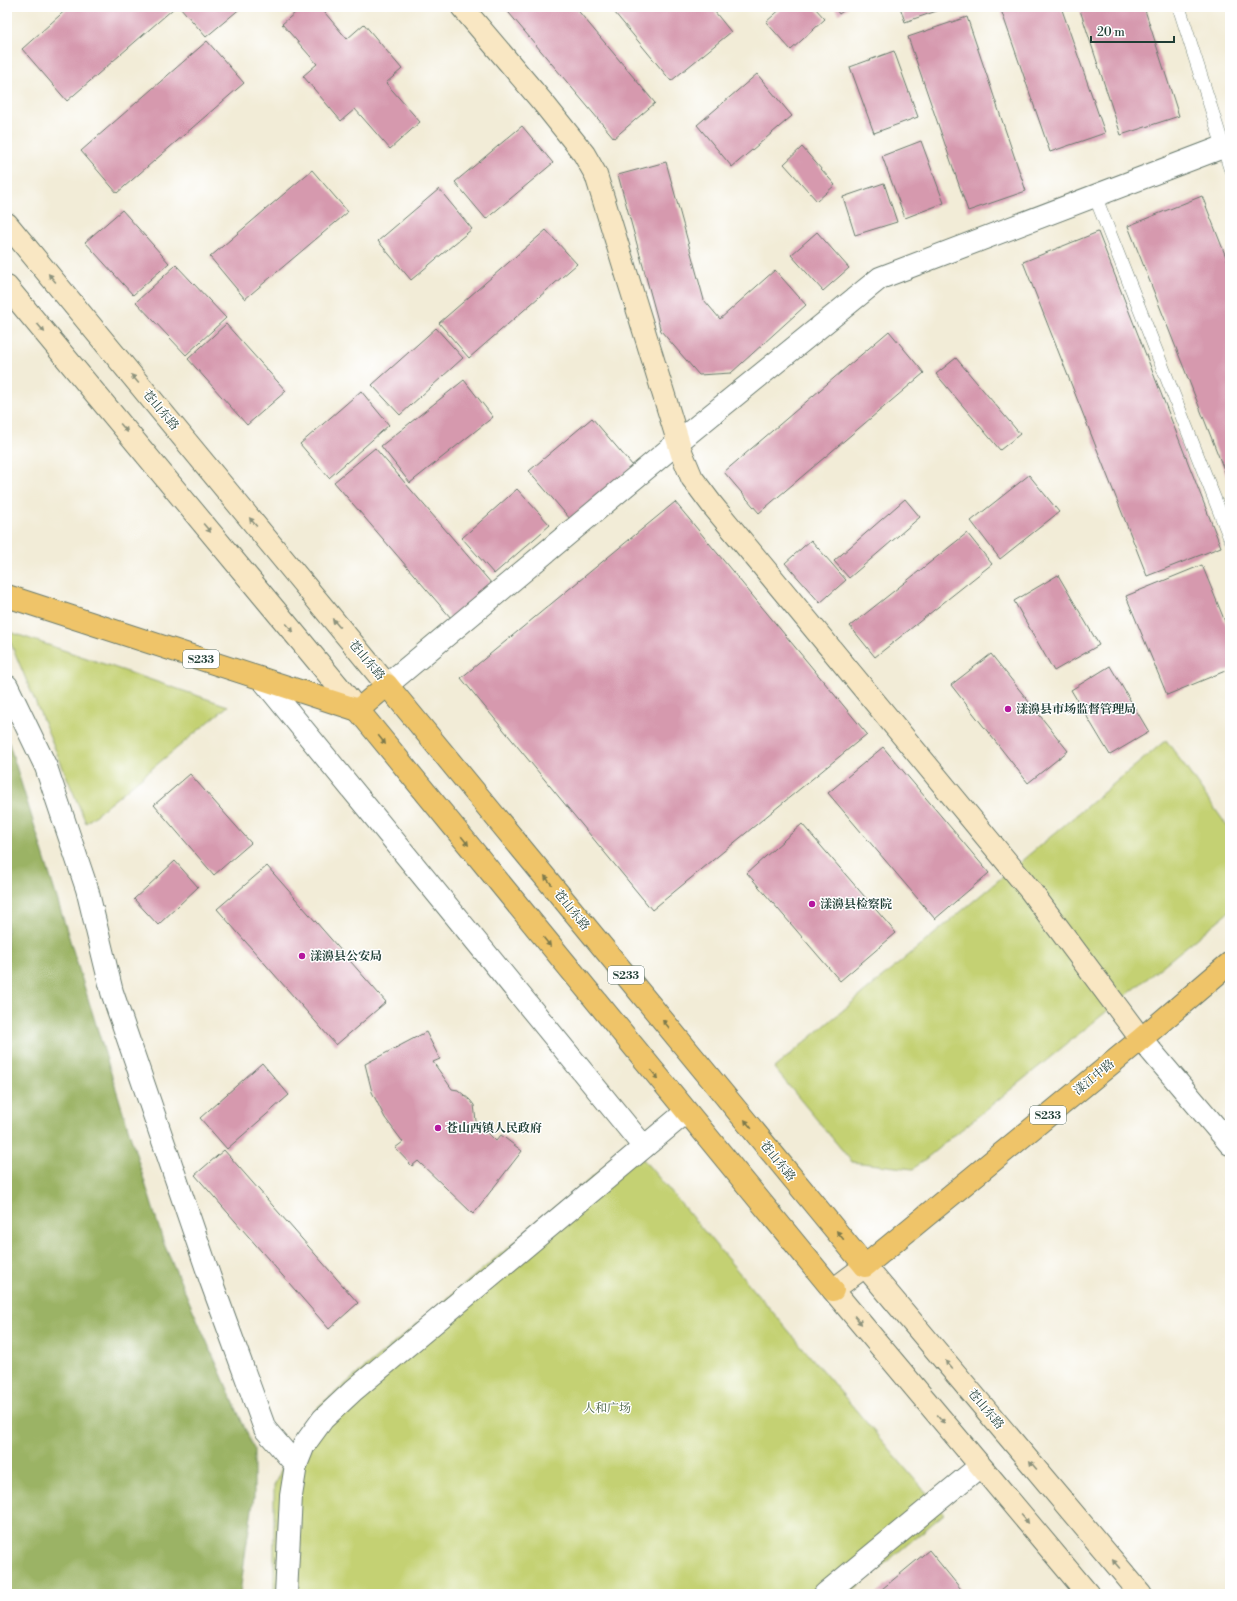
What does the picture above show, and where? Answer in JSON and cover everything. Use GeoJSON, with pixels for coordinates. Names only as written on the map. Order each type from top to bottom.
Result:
{"type":"FeatureCollection","features":[{"type":"Feature","properties":{"kind":"main road"},"geometry":{"type":"LineString","coordinates":[[462,7],[584,154],[596,175],[678,442],[692,478],[713,506],[1030,890],[1141,1039]]}},
{"type":"Feature","properties":{"kind":"main road","name":"苍山东路"},"geometry":{"type":"LineString","coordinates":[[7,224],[864,1266],[1141,1594]]}},
{"type":"Feature","properties":{"kind":"main road"},"geometry":{"type":"LineString","coordinates":[[7,288],[358,710],[833,1290],[1088,1594]]}},
{"type":"Feature","properties":{"kind":"main road","name":"S233"},"geometry":{"type":"LineString","coordinates":[[7,596],[358,710]]}},
{"type":"Feature","properties":{"kind":"main road"},"geometry":{"type":"LineString","coordinates":[[358,710],[387,685]]}},
{"type":"Feature","properties":{"kind":"main road","name":"漾江中路"},"geometry":{"type":"LineString","coordinates":[[864,1266],[1141,1039],[1230,963]]}},
{"type":"Feature","properties":{"kind":"main road"},"geometry":{"type":"LineString","coordinates":[[833,1290],[864,1266]]}},
{"type":"Feature","properties":{"kind":"street"},"geometry":{"type":"LineString","coordinates":[[387,685],[678,442],[880,278],[1223,147]]}},
{"type":"Feature","properties":{"kind":"street"},"geometry":{"type":"LineString","coordinates":[[262,679],[644,1147]]}},
{"type":"Feature","properties":{"kind":"street"},"geometry":{"type":"LineString","coordinates":[[7,686],[46,767],[86,889],[112,992],[211,1280],[265,1429],[296,1465]]}},
{"type":"Feature","properties":{"kind":"street"},"geometry":{"type":"LineString","coordinates":[[1141,1039],[1230,1144]]}},
{"type":"Feature","properties":{"kind":"street"},"geometry":{"type":"LineString","coordinates":[[286,1594],[291,1496],[296,1465],[304,1445],[323,1419],[354,1390],[686,1112]]}},
{"type":"Feature","properties":{"kind":"street"},"geometry":{"type":"LineString","coordinates":[[825,1594],[980,1466]]}},
{"type":"Feature","properties":{"kind":"street"},"geometry":{"type":"LineString","coordinates":[[280,1594],[288,1566]]}},
{"type":"Feature","properties":{"kind":"lane"},"geometry":{"type":"LineString","coordinates":[[1179,7],[1230,168]]}},
{"type":"Feature","properties":{"kind":"lane"},"geometry":{"type":"LineString","coordinates":[[1095,196],[1230,538]]}},
{"type":"Feature","properties":{"kind":"green space"},"geometry":{"type":"Polygon","coordinates":[[[7,631],[228,706],[86,823],[7,631]]]}},
{"type":"Feature","properties":{"kind":"green space"},"geometry":{"type":"Polygon","coordinates":[[[7,737],[164,1244],[254,1449],[254,1497],[240,1594],[7,1594],[7,737]]]}},
{"type":"Feature","properties":{"kind":"green space"},"geometry":{"type":"Polygon","coordinates":[[[1166,740],[1230,830],[1230,911],[913,1169],[852,1162],[774,1068],[1166,740]]]}},
{"type":"Feature","properties":{"kind":"green space","name":"人和广场"},"geometry":{"type":"Polygon","coordinates":[[[631,1145],[944,1514],[848,1594],[274,1594],[274,1486],[298,1431],[319,1406],[631,1145]]]}},
{"type":"Feature","properties":{"kind":"building"},"geometry":{"type":"Polygon","coordinates":[[[69,7],[172,7],[173,9],[67,101],[22,49],[69,7]]]}},
{"type":"Feature","properties":{"kind":"building"},"geometry":{"type":"Polygon","coordinates":[[[180,7],[242,7],[206,37],[180,7]]]}},
{"type":"Feature","properties":{"kind":"building"},"geometry":{"type":"Polygon","coordinates":[[[302,7],[320,7],[347,39],[364,24],[402,69],[386,83],[420,122],[390,149],[355,109],[341,121],[303,76],[317,64],[282,24],[302,7]]]}},
{"type":"Feature","properties":{"kind":"building"},"geometry":{"type":"Polygon","coordinates":[[[504,7],[575,7],[655,103],[614,138],[504,7]]]}},
{"type":"Feature","properties":{"kind":"building"},"geometry":{"type":"Polygon","coordinates":[[[610,7],[721,7],[715,12],[731,32],[671,81],[610,7]]]}},
{"type":"Feature","properties":{"kind":"building"},"geometry":{"type":"Polygon","coordinates":[[[783,7],[814,7],[825,19],[791,50],[766,22],[783,7]]]}},
{"type":"Feature","properties":{"kind":"building"},"geometry":{"type":"Polygon","coordinates":[[[834,7],[849,7],[839,14],[834,7]]]}},
{"type":"Feature","properties":{"kind":"building"},"geometry":{"type":"Polygon","coordinates":[[[900,7],[948,7],[905,22],[900,7]]]}},
{"type":"Feature","properties":{"kind":"building"},"geometry":{"type":"Polygon","coordinates":[[[1000,7],[1061,7],[1105,133],[1050,152],[1000,7]]]}},
{"type":"Feature","properties":{"kind":"building"},"geometry":{"type":"Polygon","coordinates":[[[1079,7],[1144,7],[1179,116],[1121,135],[1079,7]]]}},
{"type":"Feature","properties":{"kind":"building"},"geometry":{"type":"Polygon","coordinates":[[[967,17],[1026,191],[968,211],[908,37],[967,17]]]}},
{"type":"Feature","properties":{"kind":"building"},"geometry":{"type":"Polygon","coordinates":[[[207,41],[244,83],[117,193],[81,151],[207,41]]]}},
{"type":"Feature","properties":{"kind":"building"},"geometry":{"type":"Polygon","coordinates":[[[894,51],[918,117],[874,133],[850,67],[894,51]]]}},
{"type":"Feature","properties":{"kind":"building"},"geometry":{"type":"Polygon","coordinates":[[[757,74],[792,116],[732,167],[697,125],[757,74]]]}},
{"type":"Feature","properties":{"kind":"building"},"geometry":{"type":"Polygon","coordinates":[[[522,126],[553,163],[486,219],[455,182],[522,126]]]}},
{"type":"Feature","properties":{"kind":"building"},"geometry":{"type":"Polygon","coordinates":[[[921,141],[944,203],[905,218],[882,156],[921,141]]]}},
{"type":"Feature","properties":{"kind":"building"},"geometry":{"type":"Polygon","coordinates":[[[802,147],[835,185],[817,201],[784,164],[802,147]]]}},
{"type":"Feature","properties":{"kind":"building"},"geometry":{"type":"Polygon","coordinates":[[[666,162],[704,300],[720,319],[775,270],[806,305],[731,373],[699,375],[660,328],[618,175],[666,162]]]}},
{"type":"Feature","properties":{"kind":"building"},"geometry":{"type":"Polygon","coordinates":[[[312,170],[348,212],[245,299],[210,257],[312,170]]]}},
{"type":"Feature","properties":{"kind":"building"},"geometry":{"type":"Polygon","coordinates":[[[884,183],[897,222],[855,235],[843,197],[884,183]]]}},
{"type":"Feature","properties":{"kind":"building"},"geometry":{"type":"Polygon","coordinates":[[[439,189],[472,229],[411,280],[378,241],[439,189]]]}},
{"type":"Feature","properties":{"kind":"building"},"geometry":{"type":"Polygon","coordinates":[[[1202,196],[1230,267],[1230,485],[1128,226],[1202,196]]]}},
{"type":"Feature","properties":{"kind":"building"},"geometry":{"type":"Polygon","coordinates":[[[122,210],[169,263],[133,295],[85,242],[122,210]]]}},
{"type":"Feature","properties":{"kind":"building"},"geometry":{"type":"Polygon","coordinates":[[[546,230],[577,264],[469,358],[439,323],[546,230]]]}},
{"type":"Feature","properties":{"kind":"building"},"geometry":{"type":"Polygon","coordinates":[[[817,232],[849,268],[823,291],[791,255],[817,232]]]}},
{"type":"Feature","properties":{"kind":"building"},"geometry":{"type":"Polygon","coordinates":[[[1098,232],[1221,547],[1147,576],[1023,262],[1098,232]]]}},
{"type":"Feature","properties":{"kind":"building"},"geometry":{"type":"Polygon","coordinates":[[[176,265],[226,318],[186,355],[136,302],[176,265]]]}},
{"type":"Feature","properties":{"kind":"building"},"geometry":{"type":"Polygon","coordinates":[[[226,324],[286,391],[247,425],[188,359],[226,324]]]}},
{"type":"Feature","properties":{"kind":"building"},"geometry":{"type":"Polygon","coordinates":[[[436,328],[463,358],[400,415],[372,385],[436,328]]]}},
{"type":"Feature","properties":{"kind":"building"},"geometry":{"type":"Polygon","coordinates":[[[889,331],[924,373],[759,513],[724,472],[889,331]]]}},
{"type":"Feature","properties":{"kind":"building"},"geometry":{"type":"Polygon","coordinates":[[[956,358],[1020,434],[1000,450],[936,374],[956,358]]]}},
{"type":"Feature","properties":{"kind":"building"},"geometry":{"type":"Polygon","coordinates":[[[464,380],[493,417],[410,483],[381,446],[464,380]]]}},
{"type":"Feature","properties":{"kind":"building"},"geometry":{"type":"Polygon","coordinates":[[[361,391],[389,425],[329,478],[300,444],[361,391]]]}},
{"type":"Feature","properties":{"kind":"building"},"geometry":{"type":"Polygon","coordinates":[[[592,418],[633,466],[571,520],[529,471],[592,418]]]}},
{"type":"Feature","properties":{"kind":"building"},"geometry":{"type":"Polygon","coordinates":[[[375,448],[492,584],[451,618],[334,482],[375,448]]]}},
{"type":"Feature","properties":{"kind":"building"},"geometry":{"type":"Polygon","coordinates":[[[1029,475],[1059,512],[1000,559],[971,521],[1029,475]]]}},
{"type":"Feature","properties":{"kind":"building"},"geometry":{"type":"Polygon","coordinates":[[[517,489],[550,525],[494,574],[462,538],[517,489]]]}},
{"type":"Feature","properties":{"kind":"building"},"geometry":{"type":"Polygon","coordinates":[[[905,499],[920,517],[849,578],[834,561],[905,499]]]}},
{"type":"Feature","properties":{"kind":"building"},"geometry":{"type":"Polygon","coordinates":[[[675,502],[867,734],[652,910],[461,678],[675,502]]]}},
{"type":"Feature","properties":{"kind":"building"},"geometry":{"type":"Polygon","coordinates":[[[967,533],[992,564],[875,657],[850,626],[967,533]]]}},
{"type":"Feature","properties":{"kind":"building"},"geometry":{"type":"Polygon","coordinates":[[[811,540],[846,580],[820,603],[785,563],[811,540]]]}},
{"type":"Feature","properties":{"kind":"building"},"geometry":{"type":"Polygon","coordinates":[[[1202,565],[1230,634],[1230,669],[1167,695],[1126,596],[1202,565]]]}},
{"type":"Feature","properties":{"kind":"building"},"geometry":{"type":"Polygon","coordinates":[[[1058,575],[1099,645],[1054,671],[1014,601],[1058,575]]]}},
{"type":"Feature","properties":{"kind":"building"},"geometry":{"type":"Polygon","coordinates":[[[991,654],[1068,751],[1028,783],[951,685],[991,654]]]}},
{"type":"Feature","properties":{"kind":"building"},"geometry":{"type":"Polygon","coordinates":[[[1110,666],[1149,732],[1110,755],[1071,690],[1110,666]]]}},
{"type":"Feature","properties":{"kind":"building"},"geometry":{"type":"Polygon","coordinates":[[[883,747],[989,873],[935,919],[828,793],[883,747]]]}},
{"type":"Feature","properties":{"kind":"building"},"geometry":{"type":"Polygon","coordinates":[[[190,774],[251,843],[214,875],[154,805],[190,774]]]}},
{"type":"Feature","properties":{"kind":"building"},"geometry":{"type":"Polygon","coordinates":[[[802,824],[896,933],[840,981],[747,873],[802,824]]]}},
{"type":"Feature","properties":{"kind":"building"},"geometry":{"type":"Polygon","coordinates":[[[175,861],[198,887],[158,925],[134,899],[175,861]]]}},
{"type":"Feature","properties":{"kind":"building","name":"漾濞县公安局"},"geometry":{"type":"Polygon","coordinates":[[[267,866],[386,1002],[336,1045],[217,909],[267,866]]]}},
{"type":"Feature","properties":{"kind":"building","name":"苍山西镇人民政府"},"geometry":{"type":"Polygon","coordinates":[[[426,1032],[440,1059],[433,1062],[452,1089],[458,1090],[474,1105],[476,1121],[496,1141],[501,1135],[522,1151],[473,1214],[418,1161],[412,1166],[395,1148],[403,1142],[385,1118],[372,1092],[365,1064],[426,1032]]]}},
{"type":"Feature","properties":{"kind":"building"},"geometry":{"type":"Polygon","coordinates":[[[262,1063],[289,1095],[227,1149],[200,1118],[262,1063]]]}},
{"type":"Feature","properties":{"kind":"building"},"geometry":{"type":"Polygon","coordinates":[[[224,1150],[358,1303],[329,1329],[195,1175],[224,1150]]]}},
{"type":"Feature","properties":{"kind":"building"},"geometry":{"type":"Polygon","coordinates":[[[929,1550],[965,1594],[876,1594],[929,1550]]]}},
{"type":"Feature","properties":{"kind":"place","name":"漾濞县市场监督管理局"},"geometry":{"type":"Point","coordinates":[1008,709]}},
{"type":"Feature","properties":{"kind":"place","name":"漾濞县检察院"},"geometry":{"type":"Point","coordinates":[812,904]}},
{"type":"Feature","properties":{"kind":"place","name":"漾濞县公安局"},"geometry":{"type":"Point","coordinates":[302,956]}},
{"type":"Feature","properties":{"kind":"place","name":"苍山西镇人民政府"},"geometry":{"type":"Point","coordinates":[438,1128]}}]}
